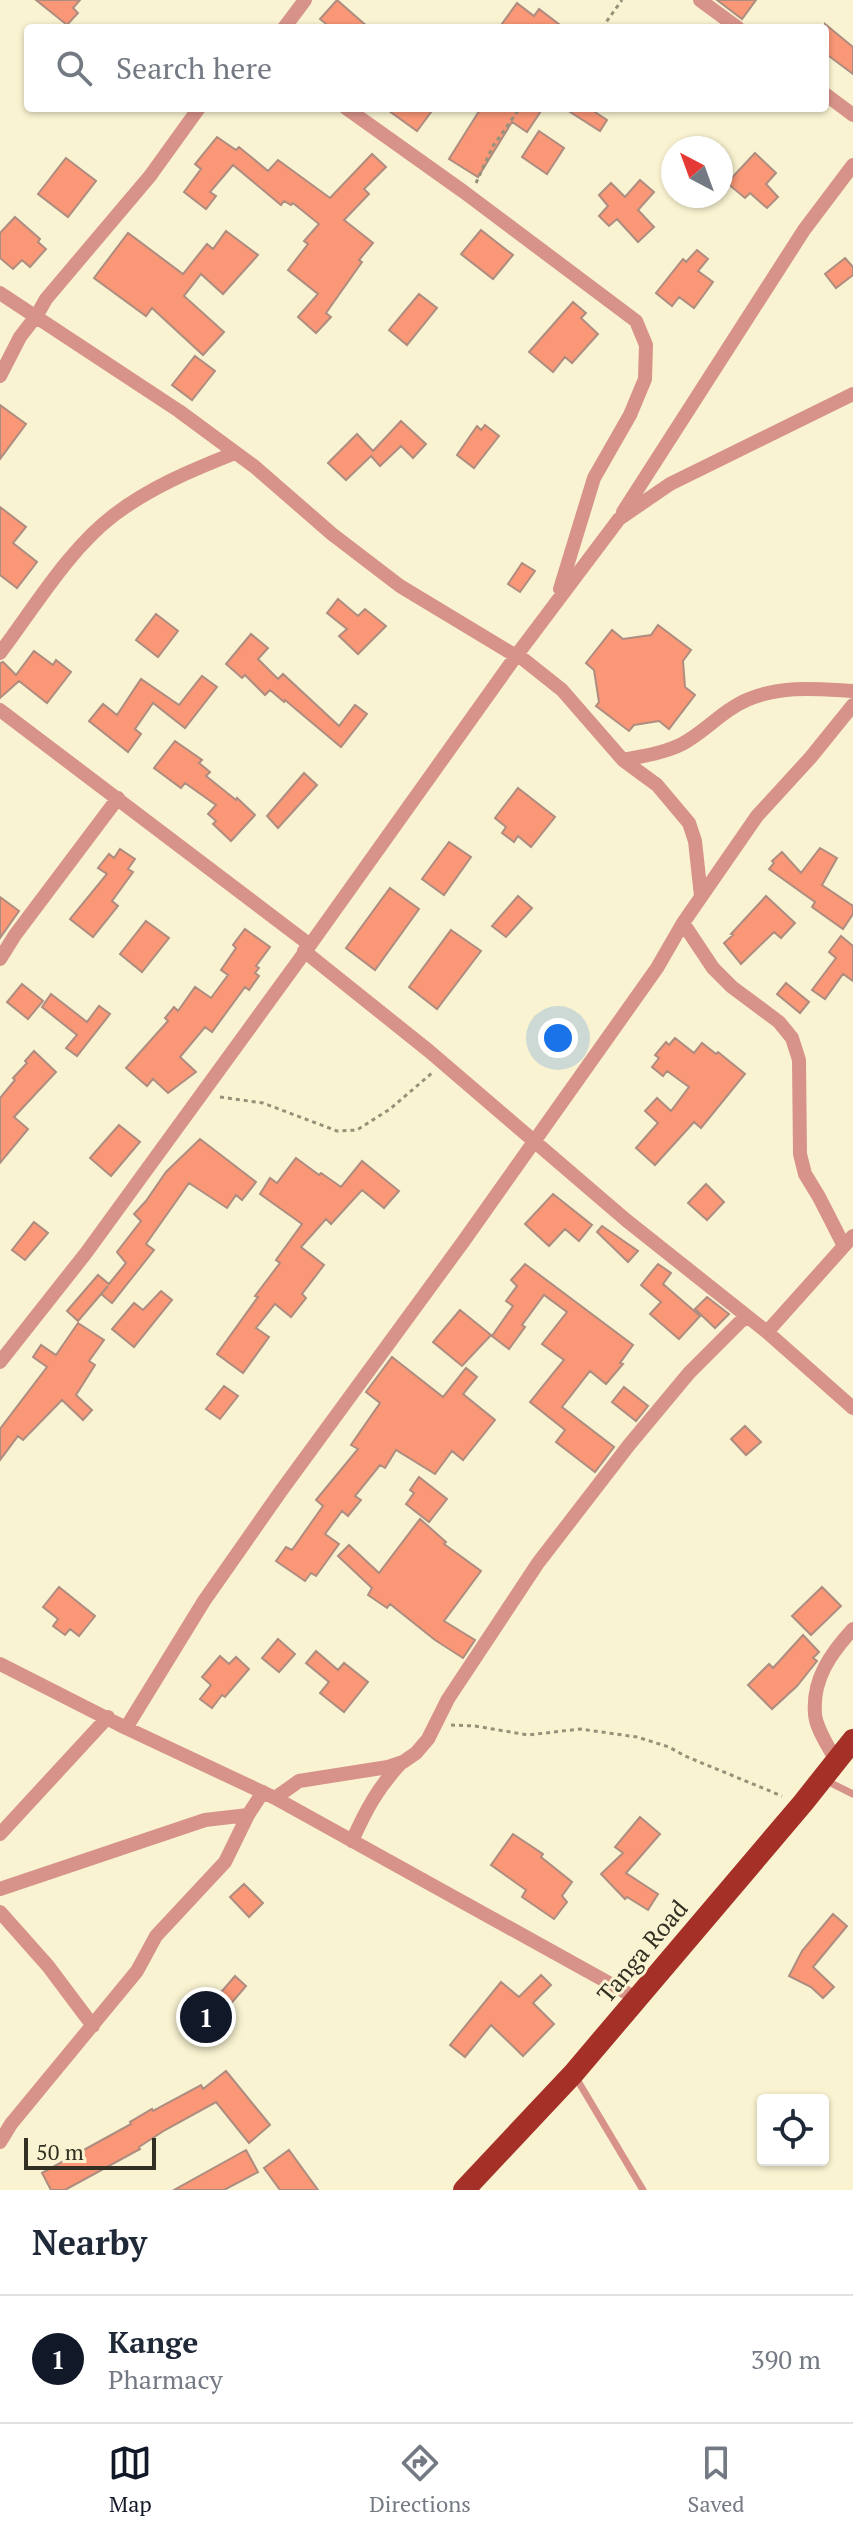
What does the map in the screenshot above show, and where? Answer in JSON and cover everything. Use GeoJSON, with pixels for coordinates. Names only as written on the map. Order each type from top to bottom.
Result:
{"type":"FeatureCollection","features":[{"type":"Feature","properties":{"kind":"highway","name":"Tanga Road"},"geometry":{"type":"LineString","coordinates":[[464,2190],[573,2074],[853,1740]]}},
{"type":"Feature","properties":{"kind":"street"},"geometry":{"type":"LineString","coordinates":[[287,24],[305,0]]}},
{"type":"Feature","properties":{"kind":"street"},"geometry":{"type":"LineString","coordinates":[[700,0],[733,24]]}},
{"type":"Feature","properties":{"kind":"street"},"geometry":{"type":"LineString","coordinates":[[829,97],[853,115]]}},
{"type":"Feature","properties":{"kind":"street"},"geometry":{"type":"LineString","coordinates":[[0,376],[20,337],[46,299],[150,176],[196,112]]}},
{"type":"Feature","properties":{"kind":"street"},"geometry":{"type":"LineString","coordinates":[[352,112],[636,321],[646,345],[645,379],[630,415],[594,478],[556,602]]}},
{"type":"Feature","properties":{"kind":"street"},"geometry":{"type":"LineString","coordinates":[[0,1362],[86,1253],[517,655],[619,519],[804,230],[853,165]]}},
{"type":"Feature","properties":{"kind":"street"},"geometry":{"type":"LineString","coordinates":[[0,293],[179,411],[400,586],[517,655],[562,690],[623,760],[657,785],[689,823],[695,841],[701,896]]}},
{"type":"Feature","properties":{"kind":"street"},"geometry":{"type":"LineString","coordinates":[[619,519],[670,484],[853,394]]}},
{"type":"Feature","properties":{"kind":"street"},"geometry":{"type":"LineString","coordinates":[[0,653],[72,558],[114,515],[172,478],[235,453]]}},
{"type":"Feature","properties":{"kind":"street"},"geometry":{"type":"LineString","coordinates":[[623,760],[684,743],[716,718],[748,699],[787,688],[853,691]]}},
{"type":"Feature","properties":{"kind":"street"},"geometry":{"type":"LineString","coordinates":[[126,1728],[204,1601],[657,968],[683,923],[757,816],[853,705]]}},
{"type":"Feature","properties":{"kind":"street"},"geometry":{"type":"LineString","coordinates":[[0,710],[118,798],[307,948],[626,1220],[767,1332],[853,1408]]}},
{"type":"Feature","properties":{"kind":"street"},"geometry":{"type":"LineString","coordinates":[[0,959],[118,798]]}},
{"type":"Feature","properties":{"kind":"street"},"geometry":{"type":"LineString","coordinates":[[683,923],[713,968],[732,987],[779,1022],[792,1038],[799,1060],[800,1154],[805,1174],[848,1241],[767,1332]]}},
{"type":"Feature","properties":{"kind":"street"},"geometry":{"type":"LineString","coordinates":[[352,1841],[379,1786],[428,1739],[448,1699],[538,1563],[689,1373],[746,1316]]}},
{"type":"Feature","properties":{"kind":"street"},"geometry":{"type":"LineString","coordinates":[[829,1770],[815,1716],[817,1679],[839,1644],[853,1629]]}},
{"type":"Feature","properties":{"kind":"street"},"geometry":{"type":"LineString","coordinates":[[0,1664],[269,1795],[636,1998]]}},
{"type":"Feature","properties":{"kind":"street"},"geometry":{"type":"LineString","coordinates":[[0,1834],[108,1717]]}},
{"type":"Feature","properties":{"kind":"street"},"geometry":{"type":"LineString","coordinates":[[0,2142],[11,2124],[137,1971],[156,1936],[225,1862],[248,1815],[269,1795],[317,1776],[388,1767],[403,1762]]}},
{"type":"Feature","properties":{"kind":"street"},"geometry":{"type":"LineString","coordinates":[[0,1889],[205,1820],[248,1815]]}},
{"type":"Feature","properties":{"kind":"street"},"geometry":{"type":"LineString","coordinates":[[0,1912],[48,1966],[93,2026]]}},
{"type":"Feature","properties":{"kind":"lane"},"geometry":{"type":"LineString","coordinates":[[829,1770],[853,1794]]}},
{"type":"Feature","properties":{"kind":"lane"},"geometry":{"type":"LineString","coordinates":[[573,2074],[643,2190]]}},
{"type":"Feature","properties":{"kind":"path"},"geometry":{"type":"LineString","coordinates":[[605,24],[622,0]]}},
{"type":"Feature","properties":{"kind":"path"},"geometry":{"type":"LineString","coordinates":[[472,199],[478,177],[493,146],[517,112]]}},
{"type":"Feature","properties":{"kind":"path"},"geometry":{"type":"LineString","coordinates":[[201,1095],[263,1103],[337,1131],[357,1130],[390,1109],[444,1064]]}},
{"type":"Feature","properties":{"kind":"path"},"geometry":{"type":"LineString","coordinates":[[435,1725],[475,1726],[528,1735],[580,1729],[637,1737],[669,1747],[768,1792],[803,1803]]}},
{"type":"Feature","properties":{"kind":"building"},"geometry":{"type":"Polygon","coordinates":[[[36,0],[80,0],[73,8],[78,13],[66,24],[36,0]]]}},
{"type":"Feature","properties":{"kind":"building"},"geometry":{"type":"Polygon","coordinates":[[[337,0],[364,24],[326,24],[320,19],[337,0]]]}},
{"type":"Feature","properties":{"kind":"building"},"geometry":{"type":"Polygon","coordinates":[[[717,0],[756,0],[742,19],[717,0]]]}},
{"type":"Feature","properties":{"kind":"building"},"geometry":{"type":"Polygon","coordinates":[[[517,3],[534,16],[539,9],[559,24],[502,24],[517,3]]]}},
{"type":"Feature","properties":{"kind":"building"},"geometry":{"type":"Polygon","coordinates":[[[829,27],[853,47],[853,74],[829,56],[829,27]]]}},
{"type":"Feature","properties":{"kind":"building"},"geometry":{"type":"Polygon","coordinates":[[[391,112],[431,112],[417,131],[391,112]]]}},
{"type":"Feature","properties":{"kind":"building"},"geometry":{"type":"Polygon","coordinates":[[[478,112],[540,112],[527,132],[512,122],[478,177],[449,159],[478,112]]]}},
{"type":"Feature","properties":{"kind":"building"},"geometry":{"type":"Polygon","coordinates":[[[570,112],[595,112],[607,120],[600,131],[570,112]]]}},
{"type":"Feature","properties":{"kind":"building"},"geometry":{"type":"Polygon","coordinates":[[[539,131],[564,148],[547,174],[522,157],[539,131]]]}},
{"type":"Feature","properties":{"kind":"building"},"geometry":{"type":"Polygon","coordinates":[[[217,137],[236,150],[239,147],[268,171],[278,160],[330,198],[372,154],[386,167],[364,189],[369,194],[344,220],[373,243],[326,313],[331,317],[316,333],[298,317],[318,294],[288,270],[308,244],[304,241],[319,224],[293,203],[284,201],[281,205],[233,165],[210,192],[216,196],[206,209],[184,192],[201,169],[195,164],[217,137]]]}},
{"type":"Feature","properties":{"kind":"building"},"geometry":{"type":"Polygon","coordinates":[[[755,153],[776,173],[766,184],[778,197],[767,208],[750,193],[745,198],[733,188],[733,177],[755,153]]]}},
{"type":"Feature","properties":{"kind":"building"},"geometry":{"type":"Polygon","coordinates":[[[66,158],[96,181],[68,217],[38,194],[66,158]]]}},
{"type":"Feature","properties":{"kind":"building"},"geometry":{"type":"Polygon","coordinates":[[[640,180],[654,192],[638,210],[654,227],[638,242],[617,219],[609,226],[599,216],[608,206],[599,195],[611,183],[625,197],[640,180]]]}},
{"type":"Feature","properties":{"kind":"building"},"geometry":{"type":"Polygon","coordinates":[[[15,217],[40,239],[38,242],[46,249],[30,267],[22,260],[13,269],[0,258],[0,233],[15,217]]]}},
{"type":"Feature","properties":{"kind":"building"},"geometry":{"type":"Polygon","coordinates":[[[481,230],[513,255],[493,279],[461,254],[481,230]]]}},
{"type":"Feature","properties":{"kind":"building"},"geometry":{"type":"Polygon","coordinates":[[[226,231],[258,255],[223,294],[201,274],[184,296],[224,332],[203,355],[152,308],[146,316],[94,278],[128,233],[183,274],[207,244],[213,249],[226,231]]]}},
{"type":"Feature","properties":{"kind":"building"},"geometry":{"type":"Polygon","coordinates":[[[697,250],[708,259],[698,271],[713,282],[694,308],[679,297],[672,306],[656,293],[683,259],[686,262],[697,250]]]}},
{"type":"Feature","properties":{"kind":"building"},"geometry":{"type":"Polygon","coordinates":[[[845,258],[853,267],[853,275],[836,288],[825,274],[845,258]]]}},
{"type":"Feature","properties":{"kind":"building"},"geometry":{"type":"Polygon","coordinates":[[[419,294],[437,308],[407,345],[389,330],[419,294]]]}},
{"type":"Feature","properties":{"kind":"building"},"geometry":{"type":"Polygon","coordinates":[[[573,302],[586,313],[581,318],[598,334],[572,363],[565,357],[553,372],[529,352],[573,302]]]}},
{"type":"Feature","properties":{"kind":"building"},"geometry":{"type":"Polygon","coordinates":[[[195,356],[215,371],[192,400],[172,385],[195,356]]]}},
{"type":"Feature","properties":{"kind":"building"},"geometry":{"type":"Polygon","coordinates":[[[0,405],[26,424],[0,459],[0,405]]]}},
{"type":"Feature","properties":{"kind":"building"},"geometry":{"type":"Polygon","coordinates":[[[401,421],[426,444],[413,458],[401,446],[380,466],[371,456],[346,480],[328,463],[357,434],[373,451],[401,421]]]}},
{"type":"Feature","properties":{"kind":"building"},"geometry":{"type":"Polygon","coordinates":[[[485,425],[499,436],[474,468],[457,455],[477,426],[481,430],[485,425]]]}},
{"type":"Feature","properties":{"kind":"building"},"geometry":{"type":"Polygon","coordinates":[[[0,507],[26,527],[13,543],[37,562],[17,588],[0,575],[0,507]]]}},
{"type":"Feature","properties":{"kind":"building"},"geometry":{"type":"Polygon","coordinates":[[[522,563],[535,571],[520,592],[508,584],[522,563]]]}},
{"type":"Feature","properties":{"kind":"building"},"geometry":{"type":"Polygon","coordinates":[[[338,599],[358,616],[365,609],[386,626],[358,654],[339,636],[347,629],[327,613],[338,599]]]}},
{"type":"Feature","properties":{"kind":"building"},"geometry":{"type":"Polygon","coordinates":[[[156,614],[178,631],[158,657],[136,640],[156,614]]]}},
{"type":"Feature","properties":{"kind":"building"},"geometry":{"type":"Polygon","coordinates":[[[658,625],[691,650],[683,661],[685,687],[695,695],[669,729],[659,721],[634,725],[629,731],[596,706],[599,702],[594,670],[586,663],[612,630],[623,639],[651,635],[658,625]]]}},
{"type":"Feature","properties":{"kind":"building"},"geometry":{"type":"Polygon","coordinates":[[[251,634],[268,648],[258,659],[278,679],[283,674],[339,726],[355,705],[367,714],[341,747],[285,700],[270,690],[265,695],[245,675],[242,678],[226,664],[251,634]]]}},
{"type":"Feature","properties":{"kind":"building"},"geometry":{"type":"Polygon","coordinates":[[[34,651],[53,665],[56,660],[71,672],[47,703],[19,681],[0,698],[0,663],[3,662],[16,675],[34,651]]]}},
{"type":"Feature","properties":{"kind":"building"},"geometry":{"type":"Polygon","coordinates":[[[202,676],[217,687],[185,728],[153,703],[135,729],[141,734],[128,752],[89,721],[103,704],[117,715],[141,679],[179,705],[202,676]]]}},
{"type":"Feature","properties":{"kind":"building"},"geometry":{"type":"Polygon","coordinates":[[[175,741],[202,760],[199,763],[210,772],[206,776],[255,815],[231,841],[213,824],[216,821],[208,814],[216,805],[185,783],[181,788],[154,768],[175,741]]]}},
{"type":"Feature","properties":{"kind":"building"},"geometry":{"type":"Polygon","coordinates":[[[304,773],[317,785],[278,828],[267,816],[304,773]]]}},
{"type":"Feature","properties":{"kind":"building"},"geometry":{"type":"Polygon","coordinates":[[[518,788],[555,817],[531,847],[518,836],[514,842],[502,833],[506,827],[495,818],[518,788]]]}},
{"type":"Feature","properties":{"kind":"building"},"geometry":{"type":"Polygon","coordinates":[[[449,842],[471,857],[444,895],[422,879],[449,842]]]}},
{"type":"Feature","properties":{"kind":"building"},"geometry":{"type":"Polygon","coordinates":[[[820,848],[837,858],[822,885],[853,906],[853,914],[843,929],[812,907],[815,902],[769,869],[774,863],[772,861],[782,852],[801,873],[820,848]]]}},
{"type":"Feature","properties":{"kind":"building"},"geometry":{"type":"Polygon","coordinates":[[[120,849],[135,859],[128,869],[133,872],[112,901],[118,906],[93,937],[70,919],[107,874],[98,868],[109,854],[114,858],[120,849]]]}},
{"type":"Feature","properties":{"kind":"building"},"geometry":{"type":"Polygon","coordinates":[[[390,888],[419,909],[375,970],[346,948],[390,888]]]}},
{"type":"Feature","properties":{"kind":"building"},"geometry":{"type":"Polygon","coordinates":[[[518,896],[532,908],[506,937],[492,926],[518,896]]]}},
{"type":"Feature","properties":{"kind":"building"},"geometry":{"type":"Polygon","coordinates":[[[766,896],[795,923],[781,938],[774,932],[741,964],[724,943],[766,896]]]}},
{"type":"Feature","properties":{"kind":"building"},"geometry":{"type":"Polygon","coordinates":[[[0,897],[19,911],[0,938],[0,897]]]}},
{"type":"Feature","properties":{"kind":"building"},"geometry":{"type":"Polygon","coordinates":[[[146,921],[169,938],[142,972],[120,954],[146,921]]]}},
{"type":"Feature","properties":{"kind":"building"},"geometry":{"type":"Polygon","coordinates":[[[245,929],[270,947],[256,966],[259,968],[255,973],[259,976],[249,990],[245,987],[212,1032],[205,1027],[180,1057],[196,1072],[168,1093],[153,1079],[147,1086],[126,1068],[168,1021],[165,1018],[174,1007],[178,1011],[195,987],[211,998],[228,975],[221,970],[245,929]]]}},
{"type":"Feature","properties":{"kind":"building"},"geometry":{"type":"Polygon","coordinates":[[[451,930],[481,951],[437,1009],[409,987],[451,930]]]}},
{"type":"Feature","properties":{"kind":"building"},"geometry":{"type":"Polygon","coordinates":[[[841,936],[853,946],[853,981],[843,974],[825,999],[812,990],[836,958],[829,952],[841,936]]]}},
{"type":"Feature","properties":{"kind":"building"},"geometry":{"type":"Polygon","coordinates":[[[786,983],[809,1002],[800,1013],[777,994],[786,983]]]}},
{"type":"Feature","properties":{"kind":"building"},"geometry":{"type":"Polygon","coordinates":[[[22,984],[43,1001],[28,1019],[7,1002],[22,984]]]}},
{"type":"Feature","properties":{"kind":"building"},"geometry":{"type":"Polygon","coordinates":[[[51,994],[87,1022],[99,1006],[110,1014],[77,1056],[66,1048],[77,1035],[42,1007],[51,994]]]}},
{"type":"Feature","properties":{"kind":"building"},"geometry":{"type":"Polygon","coordinates":[[[675,1038],[694,1053],[702,1043],[745,1074],[701,1128],[694,1122],[655,1165],[636,1148],[658,1123],[645,1111],[657,1098],[671,1111],[689,1087],[667,1071],[663,1076],[652,1067],[659,1058],[655,1055],[666,1042],[669,1045],[675,1038]]]}},
{"type":"Feature","properties":{"kind":"building"},"geometry":{"type":"Polygon","coordinates":[[[34,1051],[56,1072],[14,1117],[28,1129],[0,1163],[0,1098],[34,1051]]]}},
{"type":"Feature","properties":{"kind":"building"},"geometry":{"type":"Polygon","coordinates":[[[119,1125],[140,1142],[111,1176],[90,1158],[119,1125]]]}},
{"type":"Feature","properties":{"kind":"building"},"geometry":{"type":"Polygon","coordinates":[[[200,1139],[256,1182],[242,1200],[236,1195],[227,1208],[189,1183],[146,1244],[154,1250],[112,1303],[101,1294],[78,1321],[67,1311],[98,1275],[109,1284],[126,1263],[117,1252],[141,1221],[134,1214],[166,1172],[200,1139]]]}},
{"type":"Feature","properties":{"kind":"building"},"geometry":{"type":"Polygon","coordinates":[[[296,1158],[341,1187],[362,1161],[399,1191],[384,1208],[362,1190],[331,1224],[326,1219],[301,1247],[324,1265],[302,1294],[306,1298],[291,1317],[275,1304],[256,1328],[269,1337],[243,1373],[217,1354],[258,1297],[255,1296],[280,1263],[276,1260],[302,1224],[260,1194],[270,1178],[277,1183],[296,1158]]]}},
{"type":"Feature","properties":{"kind":"building"},"geometry":{"type":"Polygon","coordinates":[[[706,1184],[724,1202],[707,1220],[688,1203],[706,1184]]]}},
{"type":"Feature","properties":{"kind":"building"},"geometry":{"type":"Polygon","coordinates":[[[553,1194],[592,1225],[579,1241],[565,1229],[549,1246],[525,1224],[553,1194]]]}},
{"type":"Feature","properties":{"kind":"building"},"geometry":{"type":"Polygon","coordinates":[[[34,1222],[48,1233],[25,1260],[12,1250],[34,1222]]]}},
{"type":"Feature","properties":{"kind":"building"},"geometry":{"type":"Polygon","coordinates":[[[602,1226],[638,1251],[628,1262],[597,1232],[602,1226]]]}},
{"type":"Feature","properties":{"kind":"building"},"geometry":{"type":"Polygon","coordinates":[[[525,1264],[633,1345],[620,1363],[623,1364],[606,1384],[590,1371],[562,1407],[614,1447],[595,1472],[556,1442],[565,1430],[530,1402],[564,1360],[542,1344],[567,1312],[544,1295],[509,1349],[492,1336],[513,1306],[506,1301],[517,1286],[511,1280],[525,1264]]]}},
{"type":"Feature","properties":{"kind":"building"},"geometry":{"type":"Polygon","coordinates":[[[658,1264],[671,1273],[663,1284],[700,1316],[679,1339],[650,1314],[661,1302],[641,1285],[658,1264]]]}},
{"type":"Feature","properties":{"kind":"building"},"geometry":{"type":"Polygon","coordinates":[[[161,1291],[172,1300],[134,1347],[112,1329],[134,1303],[143,1310],[161,1291]]]}},
{"type":"Feature","properties":{"kind":"building"},"geometry":{"type":"Polygon","coordinates":[[[707,1297],[729,1314],[715,1328],[695,1309],[707,1297]]]}},
{"type":"Feature","properties":{"kind":"building"},"geometry":{"type":"Polygon","coordinates":[[[460,1310],[491,1335],[462,1366],[433,1342],[460,1310]]]}},
{"type":"Feature","properties":{"kind":"building"},"geometry":{"type":"Polygon","coordinates":[[[78,1323],[104,1340],[89,1361],[95,1365],[76,1395],[92,1410],[83,1420],[62,1400],[23,1440],[18,1436],[0,1460],[0,1429],[47,1367],[33,1357],[41,1345],[56,1355],[78,1323]]]}},
{"type":"Feature","properties":{"kind":"building"},"geometry":{"type":"Polygon","coordinates":[[[392,1357],[443,1397],[466,1368],[477,1377],[463,1394],[495,1420],[463,1460],[452,1451],[435,1474],[396,1450],[385,1468],[380,1465],[355,1496],[361,1500],[348,1516],[342,1511],[325,1534],[339,1544],[316,1576],[311,1573],[305,1581],[276,1561],[286,1547],[292,1550],[323,1506],[316,1500],[358,1449],[351,1445],[380,1403],[366,1392],[392,1357]]]}},
{"type":"Feature","properties":{"kind":"building"},"geometry":{"type":"Polygon","coordinates":[[[224,1386],[238,1396],[220,1419],[206,1409],[224,1386]]]}},
{"type":"Feature","properties":{"kind":"building"},"geometry":{"type":"Polygon","coordinates":[[[624,1387],[648,1406],[636,1421],[612,1402],[624,1387]]]}},
{"type":"Feature","properties":{"kind":"building"},"geometry":{"type":"Polygon","coordinates":[[[745,1426],[761,1442],[746,1455],[731,1439],[745,1426]]]}},
{"type":"Feature","properties":{"kind":"building"},"geometry":{"type":"Polygon","coordinates":[[[419,1477],[447,1499],[429,1522],[406,1504],[414,1493],[410,1490],[419,1477]]]}},
{"type":"Feature","properties":{"kind":"building"},"geometry":{"type":"Polygon","coordinates":[[[420,1519],[446,1542],[444,1544],[481,1571],[444,1621],[475,1640],[463,1658],[390,1604],[387,1608],[368,1595],[372,1588],[338,1556],[349,1545],[379,1573],[420,1519]]]}},
{"type":"Feature","properties":{"kind":"building"},"geometry":{"type":"Polygon","coordinates":[[[59,1587],[95,1616],[79,1636],[70,1629],[65,1635],[53,1626],[58,1619],[43,1607],[59,1587]]]}},
{"type":"Feature","properties":{"kind":"building"},"geometry":{"type":"Polygon","coordinates":[[[822,1587],[841,1606],[811,1635],[792,1616],[822,1587]]]}},
{"type":"Feature","properties":{"kind":"building"},"geometry":{"type":"Polygon","coordinates":[[[803,1635],[819,1652],[813,1658],[817,1661],[797,1686],[772,1709],[748,1685],[769,1664],[773,1668],[803,1635]]]}},
{"type":"Feature","properties":{"kind":"building"},"geometry":{"type":"Polygon","coordinates":[[[278,1639],[295,1654],[279,1672],[262,1658],[278,1639]]]}},
{"type":"Feature","properties":{"kind":"building"},"geometry":{"type":"Polygon","coordinates":[[[316,1651],[338,1670],[344,1663],[368,1682],[344,1712],[320,1693],[329,1682],[306,1663],[316,1651]]]}},
{"type":"Feature","properties":{"kind":"building"},"geometry":{"type":"Polygon","coordinates":[[[220,1656],[229,1664],[236,1657],[249,1669],[212,1708],[200,1699],[211,1685],[202,1677],[220,1656]]]}},
{"type":"Feature","properties":{"kind":"building"},"geometry":{"type":"Polygon","coordinates":[[[640,1817],[660,1834],[626,1873],[658,1894],[648,1910],[627,1897],[625,1899],[601,1874],[623,1853],[615,1847],[640,1817]]]}},
{"type":"Feature","properties":{"kind":"building"},"geometry":{"type":"Polygon","coordinates":[[[513,1834],[543,1854],[541,1857],[572,1882],[562,1896],[567,1902],[554,1919],[522,1897],[526,1890],[491,1865],[513,1834]]]}},
{"type":"Feature","properties":{"kind":"building"},"geometry":{"type":"Polygon","coordinates":[[[244,1884],[263,1903],[249,1917],[230,1897],[244,1884]]]}},
{"type":"Feature","properties":{"kind":"building"},"geometry":{"type":"Polygon","coordinates":[[[833,1914],[847,1926],[813,1967],[834,1987],[823,1998],[811,1987],[789,1976],[802,1951],[833,1914]]]}},
{"type":"Feature","properties":{"kind":"building"},"geometry":{"type":"Polygon","coordinates":[[[541,1975],[551,1985],[533,2003],[554,2024],[523,2056],[491,2025],[465,2057],[450,2045],[501,1982],[519,1997],[541,1975]]]}},
{"type":"Feature","properties":{"kind":"building"},"geometry":{"type":"Polygon","coordinates":[[[235,1976],[246,1986],[228,2007],[233,2010],[205,2043],[183,2025],[211,1992],[217,1997],[235,1976]]]}},
{"type":"Feature","properties":{"kind":"building"},"geometry":{"type":"Polygon","coordinates":[[[226,2071],[270,2125],[249,2143],[216,2102],[65,2190],[51,2190],[42,2173],[131,2124],[152,2109],[201,2085],[203,2089],[226,2071]]]}},
{"type":"Feature","properties":{"kind":"building"},"geometry":{"type":"Polygon","coordinates":[[[246,2150],[258,2172],[224,2190],[174,2190],[246,2150]]]}},
{"type":"Feature","properties":{"kind":"building"},"geometry":{"type":"Polygon","coordinates":[[[289,2150],[318,2190],[280,2190],[264,2168],[289,2150]]]}},
{"type":"Feature","properties":{"kind":"place","name":"Kange"},"geometry":{"type":"Point","coordinates":[206,2017]}}]}
